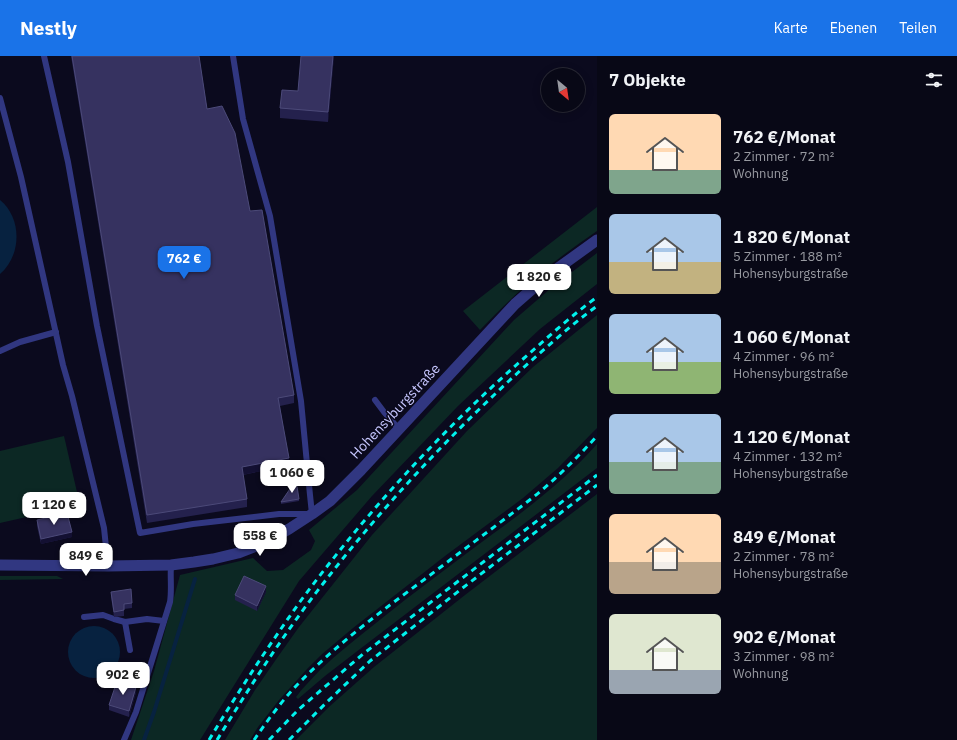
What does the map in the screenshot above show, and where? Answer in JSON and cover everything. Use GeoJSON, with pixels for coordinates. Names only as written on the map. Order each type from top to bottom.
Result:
{"type":"FeatureCollection","features":[{"type":"Feature","properties":{"kind":"street","name":"Hohensyburgstraße"},"geometry":{"type":"LineString","coordinates":[[0,565],[171,565],[213,559],[238,553],[264,543],[289,530],[330,501],[361,470],[515,304],[547,276],[597,240]]}},
{"type":"Feature","properties":{"kind":"lane"},"geometry":{"type":"LineString","coordinates":[[44,56],[68,162],[97,326],[140,534],[192,524],[279,514],[312,514],[301,401],[270,216],[242,119],[233,56]]}},
{"type":"Feature","properties":{"kind":"lane"},"geometry":{"type":"LineString","coordinates":[[0,98],[21,177],[63,365],[104,528],[108,566]]}},
{"type":"Feature","properties":{"kind":"lane"},"geometry":{"type":"LineString","coordinates":[[0,351],[20,342],[56,332]]}},
{"type":"Feature","properties":{"kind":"lane"},"geometry":{"type":"LineString","coordinates":[[375,400],[399,429]]}},
{"type":"Feature","properties":{"kind":"lane"},"geometry":{"type":"LineString","coordinates":[[124,740],[136,712],[171,596],[171,565]]}},
{"type":"Feature","properties":{"kind":"lane"},"geometry":{"type":"LineString","coordinates":[[84,617],[103,615],[125,622],[147,619],[164,621]]}},
{"type":"Feature","properties":{"kind":"lane"},"geometry":{"type":"LineString","coordinates":[[125,622],[130,650]]}},
{"type":"Feature","properties":{"kind":"green space"},"geometry":{"type":"Polygon","coordinates":[[[597,207],[597,231],[530,281],[480,330],[463,311],[597,207]]]}},
{"type":"Feature","properties":{"kind":"green space"},"geometry":{"type":"Polygon","coordinates":[[[597,253],[597,284],[540,329],[458,406],[372,496],[299,581],[200,740],[131,740],[154,671],[180,575],[253,558],[267,571],[283,570],[311,550],[315,541],[309,530],[357,490],[514,320],[551,288],[597,253]]]}},
{"type":"Feature","properties":{"kind":"green space"},"geometry":{"type":"Polygon","coordinates":[[[597,315],[597,428],[558,468],[523,498],[445,556],[321,655],[279,700],[250,740],[225,740],[255,690],[299,627],[372,535],[467,431],[533,367],[597,315]]]}},
{"type":"Feature","properties":{"kind":"green space"},"geometry":{"type":"Polygon","coordinates":[[[64,436],[80,505],[0,523],[0,451],[64,436]]]}},
{"type":"Feature","properties":{"kind":"green space"},"geometry":{"type":"Polygon","coordinates":[[[597,444],[597,468],[325,676],[298,699],[296,697],[320,670],[341,652],[405,600],[535,502],[573,469],[597,444]]]}},
{"type":"Feature","properties":{"kind":"green space"},"geometry":{"type":"Polygon","coordinates":[[[597,494],[597,740],[296,740],[330,706],[374,667],[597,494]]]}},
{"type":"Feature","properties":{"kind":"green space"},"geometry":{"type":"Polygon","coordinates":[[[0,576],[57,576],[63,579],[0,580],[0,576]]]}},
{"type":"Feature","properties":{"kind":"water"},"geometry":{"type":"Polygon","coordinates":[[[0,200],[12,216],[16,237],[12,257],[0,274],[0,200]]]}},
{"type":"Feature","properties":{"kind":"water"},"geometry":{"type":"Polygon","coordinates":[[[94,626],[108,630],[116,638],[120,652],[116,666],[108,674],[94,678],[80,674],[72,666],[68,652],[72,638],[80,630],[94,626]]]}},
{"type":"Feature","properties":{"kind":"building"},"geometry":{"type":"Polygon","coordinates":[[[72,56],[199,56],[207,109],[222,106],[235,133],[250,211],[262,210],[294,395],[278,398],[289,458],[242,467],[247,499],[147,515],[72,56]]]}},
{"type":"Feature","properties":{"kind":"building"},"geometry":{"type":"Polygon","coordinates":[[[301,56],[333,56],[328,112],[280,108],[282,90],[298,91],[301,56]]]}},
{"type":"Feature","properties":{"kind":"building"},"geometry":{"type":"Polygon","coordinates":[[[296,480],[299,499],[281,502],[296,480]]]}},
{"type":"Feature","properties":{"kind":"building"},"geometry":{"type":"Polygon","coordinates":[[[67,513],[72,532],[41,539],[37,520],[67,513]]]}},
{"type":"Feature","properties":{"kind":"building"},"geometry":{"type":"Polygon","coordinates":[[[244,576],[266,586],[257,606],[235,595],[244,576]]]}},
{"type":"Feature","properties":{"kind":"building"},"geometry":{"type":"Polygon","coordinates":[[[131,589],[132,603],[124,604],[124,610],[114,612],[111,592],[131,589]]]}},
{"type":"Feature","properties":{"kind":"building"},"geometry":{"type":"Polygon","coordinates":[[[117,681],[136,687],[129,711],[109,705],[117,681]]]}},
{"type":"Feature","properties":{"kind":"waterway"},"geometry":{"type":"LineString","coordinates":[[144,740],[195,579]]}},
{"type":"Feature","properties":{"kind":"railway"},"geometry":{"type":"LineString","coordinates":[[209,740],[254,669],[302,599],[352,535],[406,473],[493,386],[559,327],[597,297]]}},
{"type":"Feature","properties":{"kind":"railway"},"geometry":{"type":"LineString","coordinates":[[217,740],[262,670],[309,602],[333,570],[384,509],[438,451],[494,395],[559,336],[597,306]]}},
{"type":"Feature","properties":{"kind":"railway"},"geometry":{"type":"LineString","coordinates":[[254,740],[291,691],[327,656],[375,616],[536,495],[563,471],[597,436]]}},
{"type":"Feature","properties":{"kind":"railway"},"geometry":{"type":"LineString","coordinates":[[269,740],[298,710],[363,654],[597,475]]}},
{"type":"Feature","properties":{"kind":"railway"},"geometry":{"type":"LineString","coordinates":[[289,740],[370,661],[597,485]]}}]}
